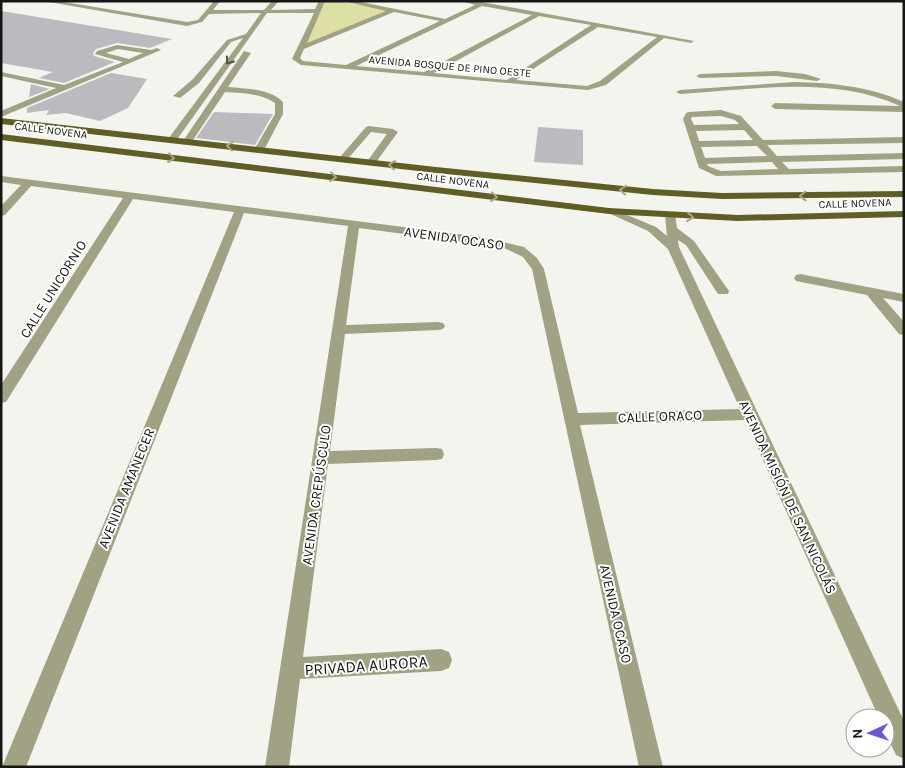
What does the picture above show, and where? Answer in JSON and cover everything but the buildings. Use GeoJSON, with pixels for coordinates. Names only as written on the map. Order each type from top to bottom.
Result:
{"type":"FeatureCollection","features":[{"type":"Feature","properties":{"kind":"main road","name":"CALLE NOVENA"},"geometry":{"type":"LineString","coordinates":[[1,121],[679,194],[759,196],[904,194]]}},
{"type":"Feature","properties":{"kind":"main road","name":"CALLE NOVENA"},"geometry":{"type":"LineString","coordinates":[[1,137],[609,211],[671,216],[738,218],[904,214]]}},
{"type":"Feature","properties":{"kind":"main road"},"geometry":{"type":"LineString","coordinates":[[52,143],[80,143],[133,148],[164,146],[188,141]]}},
{"type":"Feature","properties":{"kind":"street"},"geometry":{"type":"LineString","coordinates":[[48,1],[174,23],[194,23],[212,5],[272,8],[319,7],[300,48]]}},
{"type":"Feature","properties":{"kind":"street"},"geometry":{"type":"LineString","coordinates":[[346,1],[447,21]]}},
{"type":"Feature","properties":{"kind":"street"},"geometry":{"type":"LineString","coordinates":[[464,1],[691,41]]}},
{"type":"Feature","properties":{"kind":"street"},"geometry":{"type":"LineString","coordinates":[[96,9],[109,4]]}},
{"type":"Feature","properties":{"kind":"street"},"geometry":{"type":"LineString","coordinates":[[347,68],[482,4]]}},
{"type":"Feature","properties":{"kind":"street"},"geometry":{"type":"LineString","coordinates":[[188,141],[259,35],[272,8]]}},
{"type":"Feature","properties":{"kind":"street"},"geometry":{"type":"LineString","coordinates":[[173,140],[248,35],[272,8]]}},
{"type":"Feature","properties":{"kind":"street"},"geometry":{"type":"LineString","coordinates":[[300,48],[394,10]]}},
{"type":"Feature","properties":{"kind":"street"},"geometry":{"type":"LineString","coordinates":[[424,75],[538,14]]}},
{"type":"Feature","properties":{"kind":"street"},"geometry":{"type":"LineString","coordinates":[[508,82],[598,24]]}},
{"type":"Feature","properties":{"kind":"street"},"geometry":{"type":"LineString","coordinates":[[177,96],[196,81],[229,41],[248,35],[259,35]]}},
{"type":"Feature","properties":{"kind":"street","name":"AVENIDA BOSQUE DE PINO OESTE"},"geometry":{"type":"LineString","coordinates":[[300,48],[296,60],[305,64],[580,88],[597,86],[603,83],[663,36]]}},
{"type":"Feature","properties":{"kind":"street"},"geometry":{"type":"LineString","coordinates":[[1,114],[65,88],[130,61],[154,51],[112,47],[99,54],[130,61]]}},
{"type":"Feature","properties":{"kind":"street"},"geometry":{"type":"LineString","coordinates":[[1,74],[65,88]]}},
{"type":"Feature","properties":{"kind":"street"},"geometry":{"type":"LineString","coordinates":[[700,76],[799,75],[807,76],[832,86]]}},
{"type":"Feature","properties":{"kind":"street"},"geometry":{"type":"LineString","coordinates":[[1,85],[20,78]]}},
{"type":"Feature","properties":{"kind":"street"},"geometry":{"type":"LineString","coordinates":[[680,92],[782,86],[832,86],[870,91],[889,96],[904,107]]}},
{"type":"Feature","properties":{"kind":"street"},"geometry":{"type":"LineString","coordinates":[[223,89],[262,94],[279,102],[279,114],[259,150]]}},
{"type":"Feature","properties":{"kind":"street"},"geometry":{"type":"LineString","coordinates":[[775,106],[904,107]]}},
{"type":"Feature","properties":{"kind":"street"},"geometry":{"type":"LineString","coordinates":[[786,172],[738,118],[730,114],[694,113],[689,115],[687,119],[704,168],[720,174],[904,169]]}},
{"type":"Feature","properties":{"kind":"street"},"geometry":{"type":"LineString","coordinates":[[690,128],[745,127]]}},
{"type":"Feature","properties":{"kind":"street"},"geometry":{"type":"LineString","coordinates":[[343,159],[366,150],[389,137],[393,132],[369,129],[364,135],[366,150],[371,162]]}},
{"type":"Feature","properties":{"kind":"street"},"geometry":{"type":"LineString","coordinates":[[696,144],[904,140]]}},
{"type":"Feature","properties":{"kind":"street"},"geometry":{"type":"LineString","coordinates":[[702,161],[904,156]]}},
{"type":"Feature","properties":{"kind":"street","name":"AVENIDA OCASO"},"geometry":{"type":"LineString","coordinates":[[1,179],[500,243],[517,247],[532,258],[537,264],[542,280],[571,419],[651,767]]}},
{"type":"Feature","properties":{"kind":"street"},"geometry":{"type":"LineString","coordinates":[[1,213],[29,182]]}},
{"type":"Feature","properties":{"kind":"street","name":"CALLE UNICORNIO"},"geometry":{"type":"LineString","coordinates":[[1,398],[129,196]]}},
{"type":"Feature","properties":{"kind":"street","name":"AVENIDA AMANECER"},"geometry":{"type":"LineString","coordinates":[[14,767],[240,210]]}},
{"type":"Feature","properties":{"kind":"street","name":"AVENIDA MISIÓN DE SAN NICOLÁS"},"geometry":{"type":"LineString","coordinates":[[609,211],[652,229],[673,247]]}},
{"type":"Feature","properties":{"kind":"street","name":"AVENIDA MISIÓN DE SAN NICOLÁS"},"geometry":{"type":"LineString","coordinates":[[671,216],[673,247],[904,747]]}},
{"type":"Feature","properties":{"kind":"street","name":"AVENIDA CREPÚSCULO"},"geometry":{"type":"LineString","coordinates":[[277,767],[354,224]]}},
{"type":"Feature","properties":{"kind":"street"},"geometry":{"type":"LineString","coordinates":[[672,229],[690,243],[723,291]]}},
{"type":"Feature","properties":{"kind":"street"},"geometry":{"type":"LineString","coordinates":[[800,278],[904,298]]}},
{"type":"Feature","properties":{"kind":"street"},"geometry":{"type":"LineString","coordinates":[[872,293],[904,331]]}},
{"type":"Feature","properties":{"kind":"street"},"geometry":{"type":"LineString","coordinates":[[340,330],[438,326]]}},
{"type":"Feature","properties":{"kind":"street","name":"CALLE ORACO"},"geometry":{"type":"LineString","coordinates":[[571,419],[750,414]]}},
{"type":"Feature","properties":{"kind":"street"},"geometry":{"type":"LineString","coordinates":[[321,458],[436,454]]}},
{"type":"Feature","properties":{"kind":"street","name":"PRIVADA AURORA"},"geometry":{"type":"LineString","coordinates":[[291,669],[441,660]]}},
{"type":"Feature","properties":{"kind":"green space"},"geometry":{"type":"Polygon","coordinates":[[[323,1],[339,1],[389,10],[303,45],[323,1]]]}}]}
